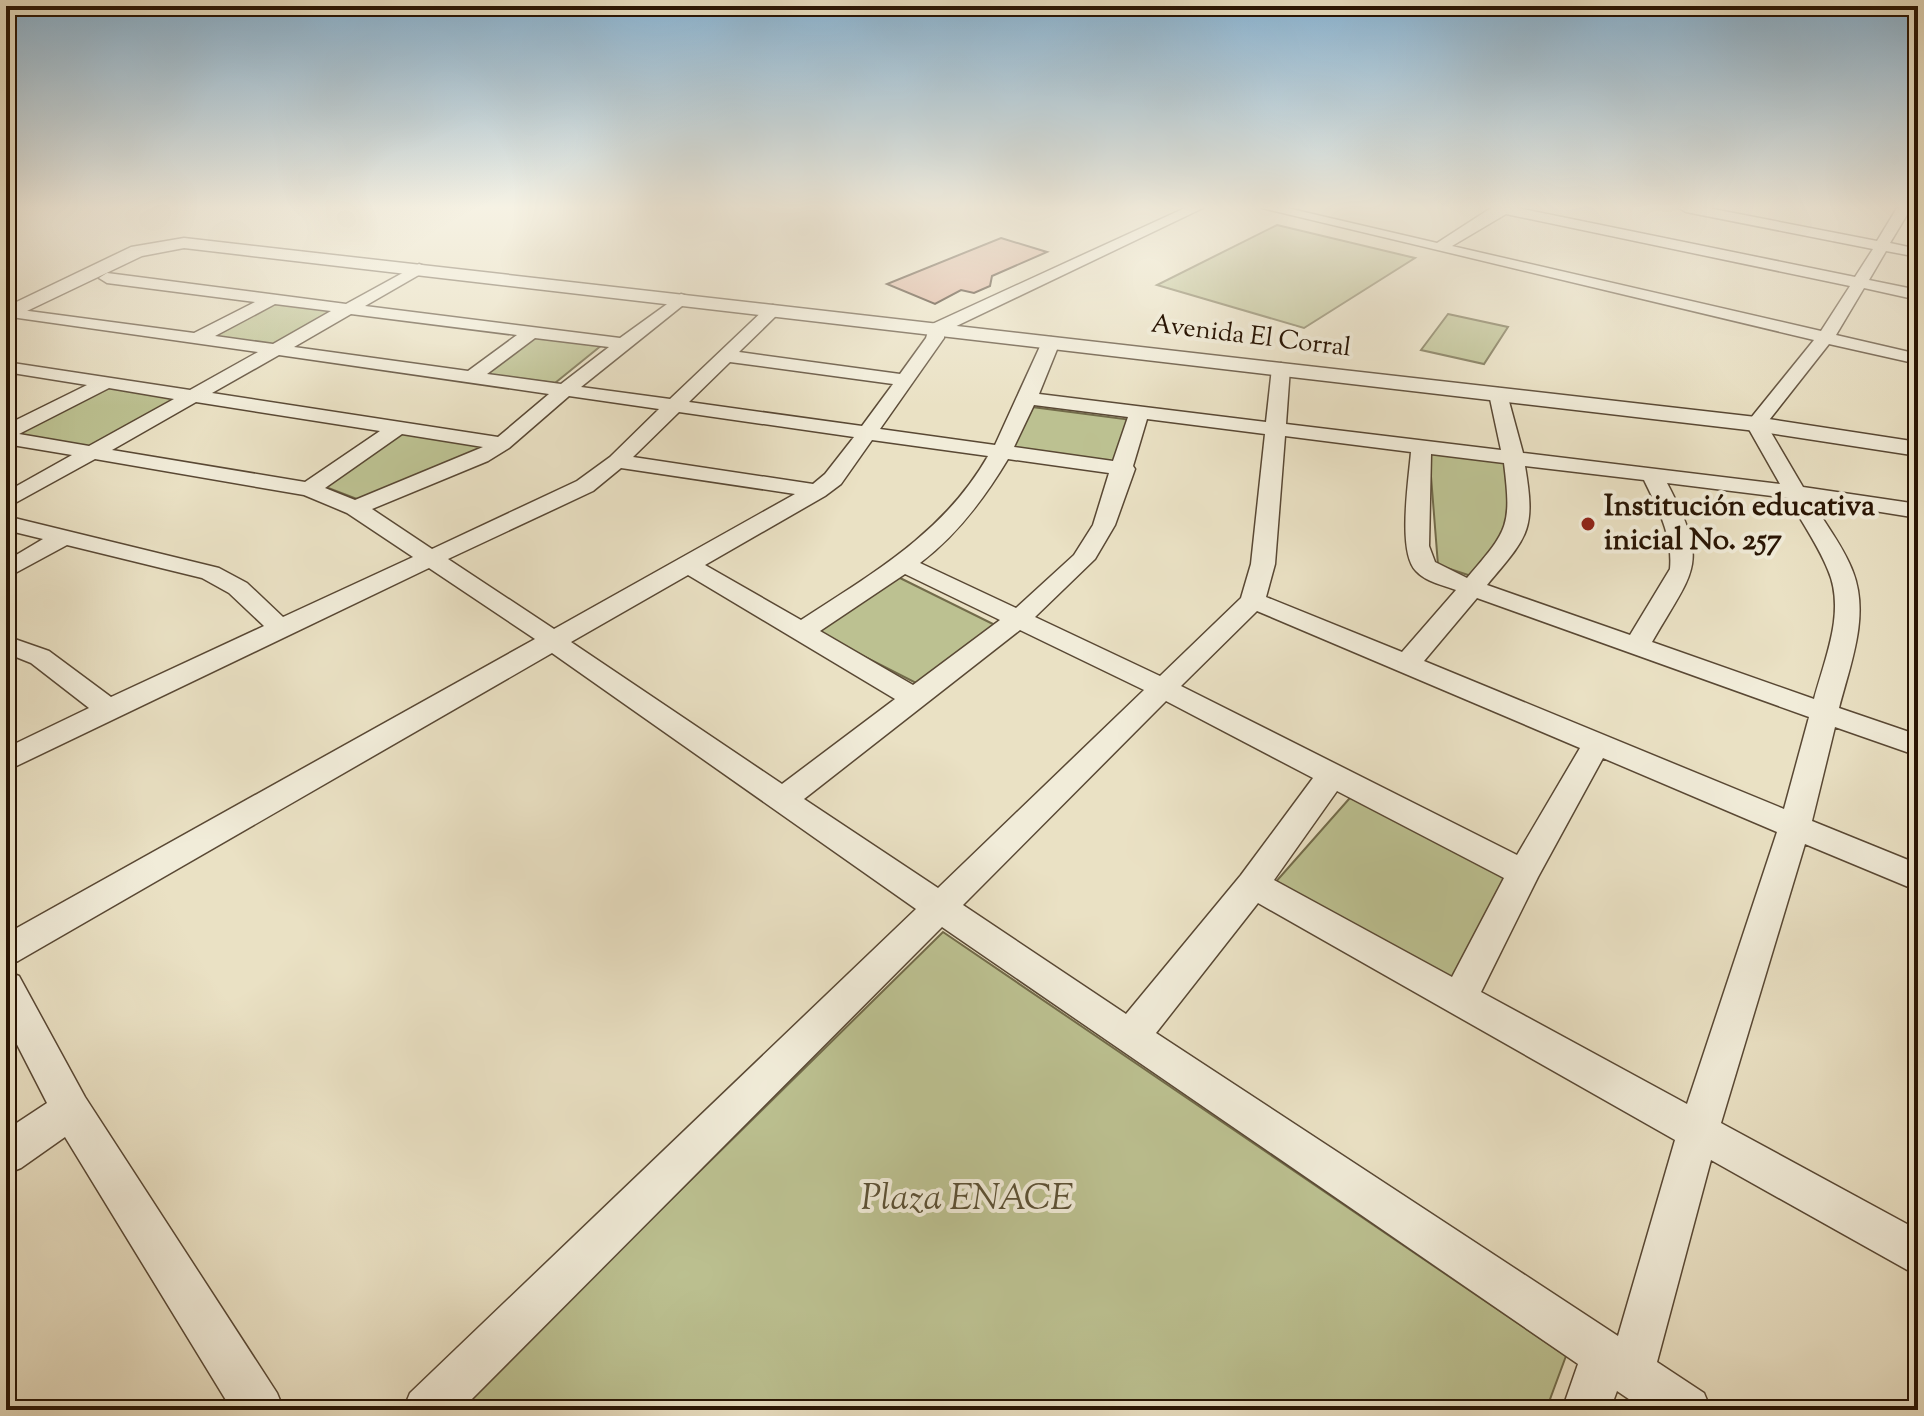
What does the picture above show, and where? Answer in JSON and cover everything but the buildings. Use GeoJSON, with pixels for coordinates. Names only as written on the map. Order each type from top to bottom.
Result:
{"type":"FeatureCollection","features":[{"type":"Feature","properties":{"kind":"street"},"geometry":{"type":"LineString","coordinates":[[8,314],[85,274]]}},
{"type":"Feature","properties":{"kind":"street"},"geometry":{"type":"LineString","coordinates":[[51,294],[115,274]]}},
{"type":"Feature","properties":{"kind":"street"},"geometry":{"type":"LineString","coordinates":[[6,501],[280,350],[410,274]]}},
{"type":"Feature","properties":{"kind":"street","name":"Avenida El Corral"},"geometry":{"type":"LineString","coordinates":[[463,274],[1756,424],[1918,449]]}},
{"type":"Feature","properties":{"kind":"street"},"geometry":{"type":"LineString","coordinates":[[6,951],[817,491],[833,479],[868,432],[935,338],[936,329],[1052,274]]}},
{"type":"Feature","properties":{"kind":"street"},"geometry":{"type":"LineString","coordinates":[[1570,274],[1828,333],[1918,349]]}},
{"type":"Feature","properties":{"kind":"street"},"geometry":{"type":"LineString","coordinates":[[1814,274],[1918,295]]}},
{"type":"Feature","properties":{"kind":"street"},"geometry":{"type":"LineString","coordinates":[[1586,1410],[1618,1363],[1698,1132],[1795,826],[1847,624],[1847,597],[1841,571],[1756,424],[1828,333],[1863,274]]}},
{"type":"Feature","properties":{"kind":"street"},"geometry":{"type":"LineString","coordinates":[[107,278],[625,344]]}},
{"type":"Feature","properties":{"kind":"street"},"geometry":{"type":"LineString","coordinates":[[197,338],[273,299]]}},
{"type":"Feature","properties":{"kind":"street"},"geometry":{"type":"LineString","coordinates":[[355,508],[481,457],[502,444],[681,299]]}},
{"type":"Feature","properties":{"kind":"street"},"geometry":{"type":"LineString","coordinates":[[6,761],[430,557],[562,499],[603,474],[773,310]]}},
{"type":"Feature","properties":{"kind":"street"},"geometry":{"type":"LineString","coordinates":[[8,314],[1124,469]]}},
{"type":"Feature","properties":{"kind":"street"},"geometry":{"type":"LineString","coordinates":[[471,377],[532,332]]}},
{"type":"Feature","properties":{"kind":"street"},"geometry":{"type":"LineString","coordinates":[[1828,333],[1918,359]]}},
{"type":"Feature","properties":{"kind":"street"},"geometry":{"type":"LineString","coordinates":[[801,632],[901,563],[949,525],[965,507],[1030,399],[1051,342]]}},
{"type":"Feature","properties":{"kind":"street"},"geometry":{"type":"LineString","coordinates":[[726,356],[905,380]]}},
{"type":"Feature","properties":{"kind":"street"},"geometry":{"type":"LineString","coordinates":[[6,367],[502,444]]}},
{"type":"Feature","properties":{"kind":"street"},"geometry":{"type":"LineString","coordinates":[[427,1410],[1253,600],[1263,564],[1281,368]]}},
{"type":"Feature","properties":{"kind":"street"},"geometry":{"type":"LineString","coordinates":[[6,435],[107,382]]}},
{"type":"Feature","properties":{"kind":"street"},"geometry":{"type":"LineString","coordinates":[[1407,664],[1514,538],[1520,502],[1498,394]]}},
{"type":"Feature","properties":{"kind":"street"},"geometry":{"type":"LineString","coordinates":[[1030,399],[1513,456],[1918,511]]}},
{"type":"Feature","properties":{"kind":"street"},"geometry":{"type":"LineString","coordinates":[[781,801],[1043,599],[1083,559],[1104,525],[1124,469],[1139,412]]}},
{"type":"Feature","properties":{"kind":"street"},"geometry":{"type":"LineString","coordinates":[[309,489],[398,428]]}},
{"type":"Feature","properties":{"kind":"street"},"geometry":{"type":"LineString","coordinates":[[6,435],[309,489],[355,508],[553,640],[572,657],[781,801],[1687,1410]]}},
{"type":"Feature","properties":{"kind":"street"},"geometry":{"type":"LineString","coordinates":[[1421,446],[1417,546],[1424,566],[1437,575],[1918,746]]}},
{"type":"Feature","properties":{"kind":"street"},"geometry":{"type":"LineString","coordinates":[[617,461],[817,491]]}},
{"type":"Feature","properties":{"kind":"street"},"geometry":{"type":"LineString","coordinates":[[1636,647],[1682,569],[1684,555],[1682,540],[1652,474]]}},
{"type":"Feature","properties":{"kind":"street"},"geometry":{"type":"LineString","coordinates":[[6,523],[210,573],[238,588],[281,629]]}},
{"type":"Feature","properties":{"kind":"street"},"geometry":{"type":"LineString","coordinates":[[6,571],[65,536]]}},
{"type":"Feature","properties":{"kind":"street"},"geometry":{"type":"LineString","coordinates":[[901,563],[1165,689],[1523,873]]}},
{"type":"Feature","properties":{"kind":"street"},"geometry":{"type":"LineString","coordinates":[[688,565],[916,699]]}},
{"type":"Feature","properties":{"kind":"street"},"geometry":{"type":"LineString","coordinates":[[1253,600],[1918,878]]}},
{"type":"Feature","properties":{"kind":"street"},"geometry":{"type":"LineString","coordinates":[[6,644],[40,657],[109,709]]}},
{"type":"Feature","properties":{"kind":"street"},"geometry":{"type":"LineString","coordinates":[[1459,999],[1523,873],[1597,743]]}},
{"type":"Feature","properties":{"kind":"street"},"geometry":{"type":"LineString","coordinates":[[1130,1037],[1253,884],[1331,776]]}},
{"type":"Feature","properties":{"kind":"street"},"geometry":{"type":"LineString","coordinates":[[1253,884],[1918,1254]]}},
{"type":"Feature","properties":{"kind":"street"},"geometry":{"type":"LineString","coordinates":[[6,987],[71,1110],[260,1410]]}},
{"type":"Feature","properties":{"kind":"street"},"geometry":{"type":"LineString","coordinates":[[6,1154],[71,1110]]}},
{"type":"Feature","properties":{"kind":"green space"},"geometry":{"type":"Polygon","coordinates":[[[1179,274],[1390,274],[1304,328],[1157,285],[1179,274]]]}},
{"type":"Feature","properties":{"kind":"green space"},"geometry":{"type":"Polygon","coordinates":[[[275,302],[343,311],[279,347],[204,337],[275,302]]]}},
{"type":"Feature","properties":{"kind":"green space"},"geometry":{"type":"Polygon","coordinates":[[[1448,314],[1508,327],[1484,364],[1421,350],[1448,314]]]}},
{"type":"Feature","properties":{"kind":"green space"},"geometry":{"type":"Polygon","coordinates":[[[536,337],[602,345],[555,383],[485,374],[536,337]]]}},
{"type":"Feature","properties":{"kind":"green space"},"geometry":{"type":"Polygon","coordinates":[[[107,386],[184,398],[96,448],[10,435],[107,386]]]}},
{"type":"Feature","properties":{"kind":"green space"},"geometry":{"type":"Polygon","coordinates":[[[1032,407],[1132,420],[1121,463],[1010,447],[1032,407]]]}},
{"type":"Feature","properties":{"kind":"green space"},"geometry":{"type":"Polygon","coordinates":[[[401,432],[492,445],[362,501],[323,486],[401,432]]]}},
{"type":"Feature","properties":{"kind":"green space"},"geometry":{"type":"Polygon","coordinates":[[[1429,451],[1506,460],[1513,502],[1507,538],[1471,576],[1438,565],[1429,451]]]}},
{"type":"Feature","properties":{"kind":"green space"},"geometry":{"type":"Polygon","coordinates":[[[896,576],[997,626],[920,685],[814,631],[896,576]]]}},
{"type":"Feature","properties":{"kind":"green space"},"geometry":{"type":"Polygon","coordinates":[[[1356,791],[1518,867],[1454,984],[1273,885],[1356,791]]]}},
{"type":"Feature","properties":{"kind":"green space","name":"Plaza ENACE"},"geometry":{"type":"Polygon","coordinates":[[[943,932],[1566,1356],[1546,1410],[457,1410],[943,932]]]}},
{"type":"Feature","properties":{"kind":"place","name":"Institución educativa inicial No. 257"},"geometry":{"type":"Point","coordinates":[1588,524]}}]}
